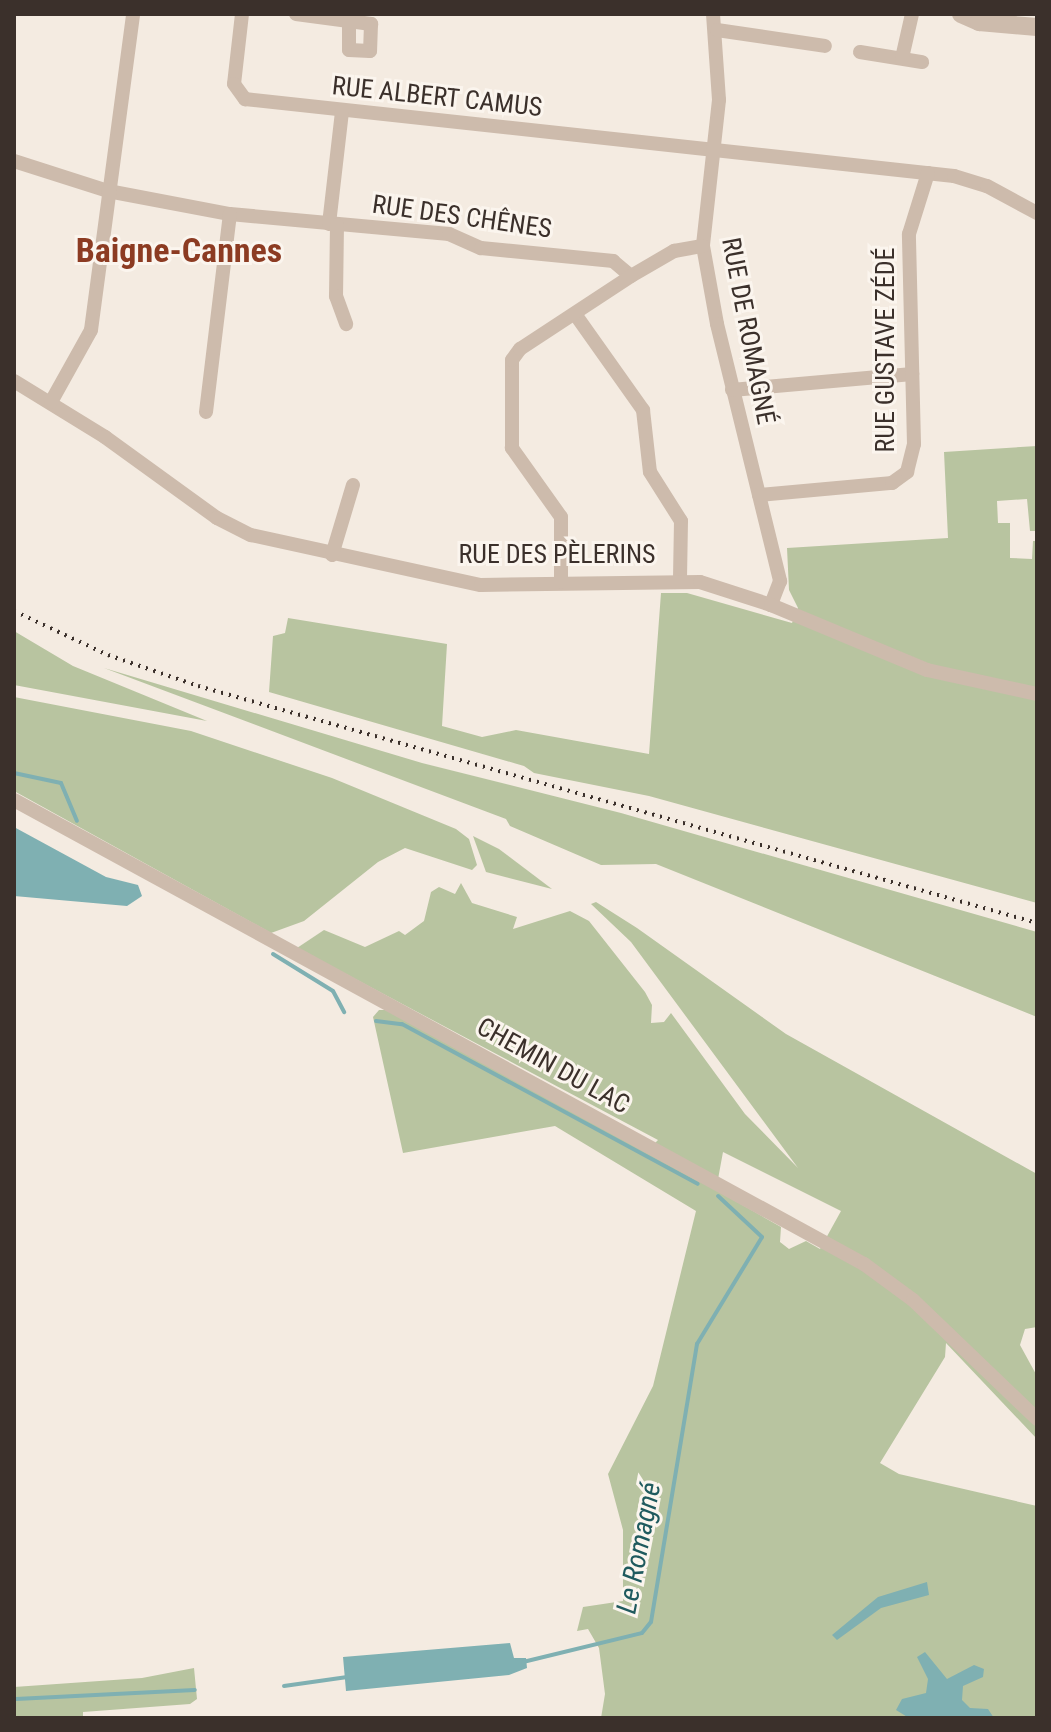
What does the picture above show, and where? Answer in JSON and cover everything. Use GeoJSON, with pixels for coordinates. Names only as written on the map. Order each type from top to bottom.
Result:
{"type":"FeatureCollection","features":[{"type":"Feature","properties":{"kind":"street"},"geometry":{"type":"LineString","coordinates":[[51,402],[91,330],[133,14]]}},
{"type":"Feature","properties":{"kind":"street","name":"RUE ALBERT CAMUS"},"geometry":{"type":"LineString","coordinates":[[242,14],[237,93],[342,111],[489,130],[713,146],[928,173],[973,180],[1037,213]]}},
{"type":"Feature","properties":{"kind":"street"},"geometry":{"type":"LineString","coordinates":[[296,14],[349,21]]}},
{"type":"Feature","properties":{"kind":"street","name":"RUE DE ROMAGNÉ"},"geometry":{"type":"LineString","coordinates":[[713,14],[717,30],[719,100],[703,246],[732,390],[780,581],[771,605]]}},
{"type":"Feature","properties":{"kind":"street"},"geometry":{"type":"LineString","coordinates":[[902,58],[912,14]]}},
{"type":"Feature","properties":{"kind":"street"},"geometry":{"type":"LineString","coordinates":[[961,14],[979,22],[1037,27]]}},
{"type":"Feature","properties":{"kind":"street"},"geometry":{"type":"LineString","coordinates":[[717,30],[825,46]]}},
{"type":"Feature","properties":{"kind":"street"},"geometry":{"type":"LineString","coordinates":[[860,52],[922,62]]}},
{"type":"Feature","properties":{"kind":"street"},"geometry":{"type":"LineString","coordinates":[[342,111],[333,225],[336,296],[346,324]]}},
{"type":"Feature","properties":{"kind":"street","name":"RUE DES CHÊNES"},"geometry":{"type":"LineString","coordinates":[[14,161],[108,191],[230,214],[449,234],[481,248],[613,261],[631,276]]}},
{"type":"Feature","properties":{"kind":"street","name":"RUE GUSTAVE ZÉDÉ"},"geometry":{"type":"LineString","coordinates":[[759,495],[901,479],[912,462],[908,244],[928,173]]}},
{"type":"Feature","properties":{"kind":"street"},"geometry":{"type":"LineString","coordinates":[[206,412],[230,214]]}},
{"type":"Feature","properties":{"kind":"street"},"geometry":{"type":"LineString","coordinates":[[561,582],[561,517],[512,448],[511,370],[520,349],[631,276],[674,251],[703,246]]}},
{"type":"Feature","properties":{"kind":"street"},"geometry":{"type":"LineString","coordinates":[[575,314],[643,410],[650,472],[681,521],[680,578]]}},
{"type":"Feature","properties":{"kind":"street"},"geometry":{"type":"LineString","coordinates":[[732,390],[912,374]]}},
{"type":"Feature","properties":{"kind":"street","name":"RUE DES PÈLERINS"},"geometry":{"type":"LineString","coordinates":[[14,381],[51,402],[233,528],[332,555],[481,585],[680,578],[771,605],[927,670],[1037,694]]}},
{"type":"Feature","properties":{"kind":"street"},"geometry":{"type":"LineString","coordinates":[[332,555],[353,485]]}},
{"type":"Feature","properties":{"kind":"street","name":"CHEMIN DU LAC"},"geometry":{"type":"LineString","coordinates":[[14,800],[864,1264],[913,1300],[1037,1419]]}},
{"type":"Feature","properties":{"kind":"green space"},"geometry":{"type":"Polygon","coordinates":[[[1037,446],[1037,531],[1030,531],[1027,499],[997,501],[998,523],[1010,523],[1010,558],[1032,559],[1033,541],[1037,541],[1037,903],[649,796],[534,773],[524,766],[269,692],[273,636],[285,633],[288,618],[447,644],[442,726],[482,737],[516,730],[649,754],[661,593],[687,593],[792,623],[798,608],[789,590],[787,548],[948,538],[944,452],[1037,446]]]}},
{"type":"Feature","properties":{"kind":"green space"},"geometry":{"type":"Polygon","coordinates":[[[14,631],[73,666],[207,721],[14,685],[14,631]]]}},
{"type":"Feature","properties":{"kind":"green space"},"geometry":{"type":"Polygon","coordinates":[[[104,668],[422,763],[621,813],[1037,932],[1037,1017],[656,864],[601,865],[510,826],[506,819],[104,668]]]}},
{"type":"Feature","properties":{"kind":"green space"},"geometry":{"type":"Polygon","coordinates":[[[14,697],[191,731],[332,778],[456,829],[469,839],[477,865],[472,870],[405,848],[378,862],[304,921],[271,933],[14,791],[14,697]]]}},
{"type":"Feature","properties":{"kind":"green space"},"geometry":{"type":"Polygon","coordinates":[[[473,836],[499,849],[552,889],[486,872],[473,836]]]}},
{"type":"Feature","properties":{"kind":"green space"},"geometry":{"type":"Polygon","coordinates":[[[461,883],[472,903],[517,917],[513,929],[570,911],[589,921],[645,992],[652,1005],[651,1023],[664,1022],[671,1013],[745,1114],[798,1168],[631,942],[591,904],[596,902],[637,928],[786,1034],[1037,1174],[1037,1327],[1025,1329],[1020,1345],[1037,1376],[1037,1439],[946,1343],[945,1357],[880,1463],[899,1474],[1037,1506],[1037,1718],[601,1718],[605,1694],[599,1648],[588,1629],[577,1631],[583,1607],[623,1601],[623,1530],[608,1474],[653,1386],[696,1211],[555,1126],[403,1153],[373,1017],[379,1010],[391,1010],[646,1152],[658,1140],[297,948],[324,930],[365,947],[399,931],[405,935],[424,921],[431,892],[439,887],[455,894],[461,883]],[[723,1152],[716,1190],[781,1227],[780,1242],[789,1249],[806,1241],[820,1249],[841,1211],[723,1152]]]}},
{"type":"Feature","properties":{"kind":"green space"},"geometry":{"type":"Polygon","coordinates":[[[194,1668],[197,1699],[190,1704],[83,1712],[83,1718],[14,1718],[14,1687],[142,1678],[194,1668]]]}},
{"type":"Feature","properties":{"kind":"water"},"geometry":{"type":"Polygon","coordinates":[[[14,827],[106,877],[138,885],[142,896],[127,906],[14,896],[14,827]]]}},
{"type":"Feature","properties":{"kind":"water"},"geometry":{"type":"Polygon","coordinates":[[[927,1582],[929,1595],[881,1608],[837,1640],[832,1635],[878,1597],[927,1582]]]}},
{"type":"Feature","properties":{"kind":"water"},"geometry":{"type":"Polygon","coordinates":[[[510,1643],[514,1658],[526,1658],[527,1668],[509,1675],[346,1691],[343,1657],[510,1643]]]}},
{"type":"Feature","properties":{"kind":"water"},"geometry":{"type":"Polygon","coordinates":[[[925,1652],[947,1679],[974,1665],[984,1669],[983,1677],[963,1686],[962,1700],[970,1708],[988,1709],[994,1718],[909,1718],[896,1710],[902,1699],[926,1693],[928,1679],[917,1657],[925,1652]]]}},
{"type":"Feature","properties":{"kind":"waterway","name":"Le Romagné"},"geometry":{"type":"LineString","coordinates":[[14,773],[61,783],[77,821]]}},
{"type":"Feature","properties":{"kind":"waterway","name":"Le Romagné"},"geometry":{"type":"LineString","coordinates":[[273,954],[333,991],[344,1012]]}},
{"type":"Feature","properties":{"kind":"waterway","name":"Le Romagné"},"geometry":{"type":"LineString","coordinates":[[376,1021],[402,1024],[698,1184]]}},
{"type":"Feature","properties":{"kind":"waterway","name":"Le Romagné"},"geometry":{"type":"LineString","coordinates":[[523,1662],[642,1633],[651,1622],[697,1344],[762,1237],[718,1196]]}},
{"type":"Feature","properties":{"kind":"waterway","name":"Le Romagné"},"geometry":{"type":"LineString","coordinates":[[284,1686],[347,1677]]}},
{"type":"Feature","properties":{"kind":"waterway","name":"Le Romagné"},"geometry":{"type":"LineString","coordinates":[[16,1699],[195,1690]]}},
{"type":"Feature","properties":{"kind":"railway"},"geometry":{"type":"LineString","coordinates":[[14,611],[108,655],[198,686],[1037,923]]}},
{"type":"Feature","properties":{"kind":"district","name":"Baigne-Cannes"},"geometry":{"type":"Point","coordinates":[179,251]}}]}
